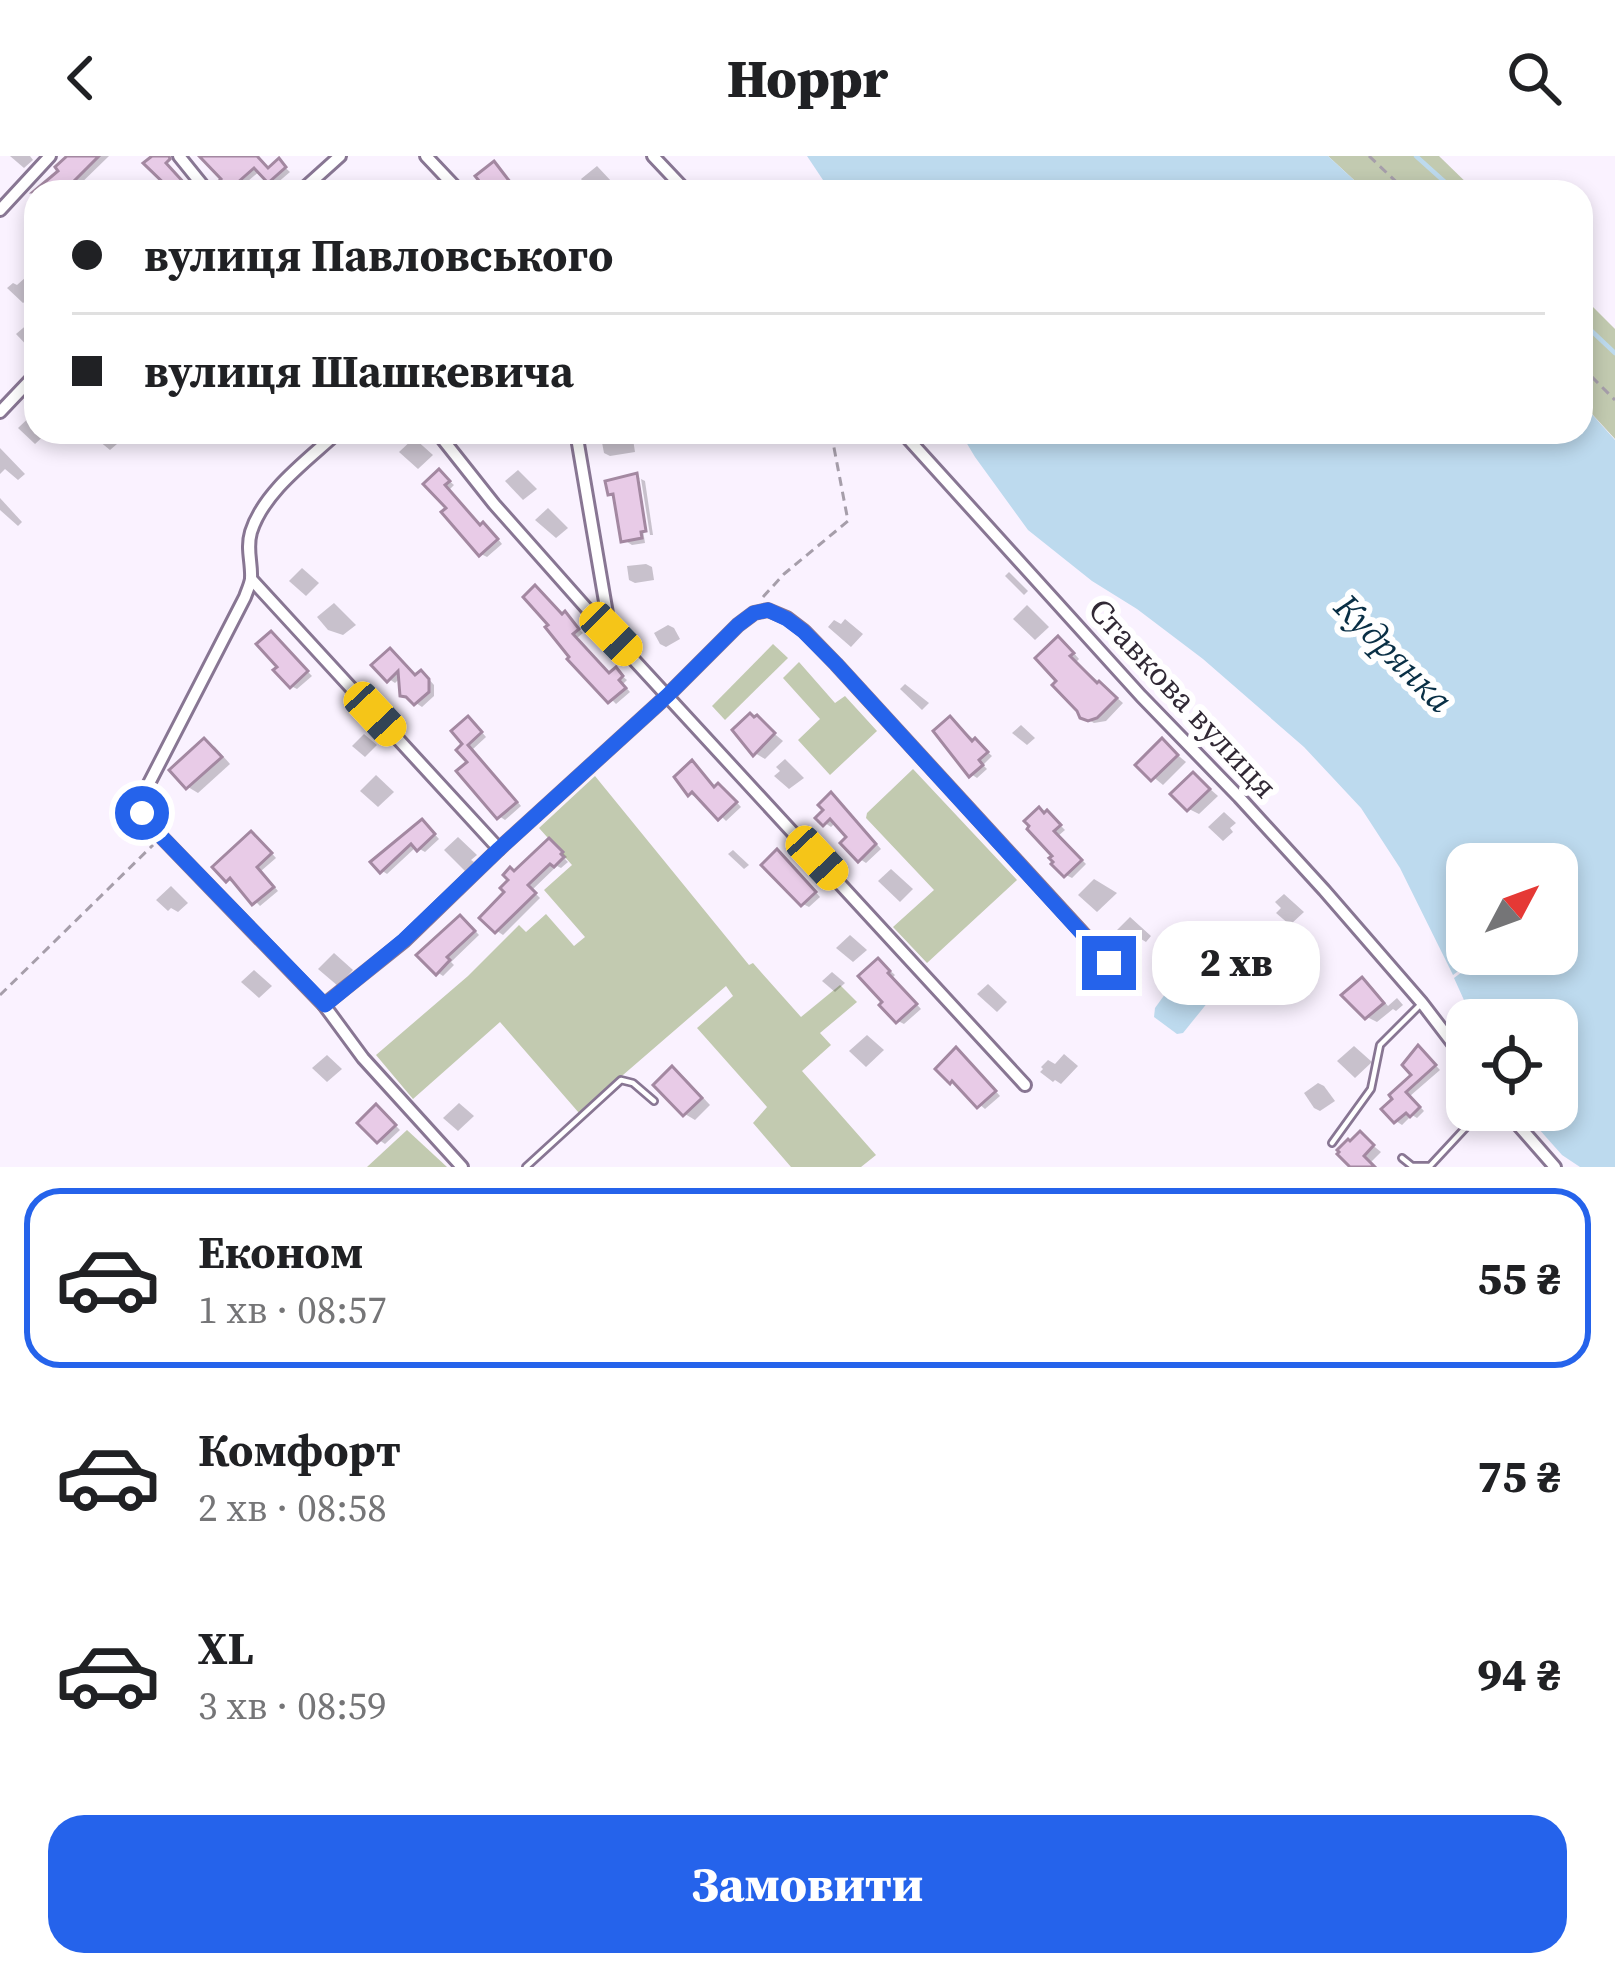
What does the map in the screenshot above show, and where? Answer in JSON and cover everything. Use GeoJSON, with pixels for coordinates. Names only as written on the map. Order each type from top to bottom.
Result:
{"type":"FeatureCollection","features":[{"type":"Feature","properties":{"kind":"street"},"geometry":{"type":"LineString","coordinates":[[28,180],[50,156]]}},
{"type":"Feature","properties":{"kind":"street"},"geometry":{"type":"LineString","coordinates":[[179,156],[198,180]]}},
{"type":"Feature","properties":{"kind":"street"},"geometry":{"type":"LineString","coordinates":[[313,180],[340,156]]}},
{"type":"Feature","properties":{"kind":"street"},"geometry":{"type":"LineString","coordinates":[[426,156],[449,180]]}},
{"type":"Feature","properties":{"kind":"street"},"geometry":{"type":"LineString","coordinates":[[653,156],[676,180]]}},
{"type":"Feature","properties":{"kind":"street"},"geometry":{"type":"LineString","coordinates":[[0,210],[24,184]]}},
{"type":"Feature","properties":{"kind":"street"},"geometry":{"type":"LineString","coordinates":[[0,412],[24,387]]}},
{"type":"Feature","properties":{"kind":"street"},"geometry":{"type":"LineString","coordinates":[[325,444],[259,514],[251,531],[251,579],[245,597],[142,797],[142,813],[325,1005],[363,1058],[462,1167]]}},
{"type":"Feature","properties":{"kind":"street"},"geometry":{"type":"LineString","coordinates":[[446,444],[588,610],[1025,1085]]}},
{"type":"Feature","properties":{"kind":"street"},"geometry":{"type":"LineString","coordinates":[[578,444],[611,634]]}},
{"type":"Feature","properties":{"kind":"street","name":"Ставкова вулиця"},"geometry":{"type":"LineString","coordinates":[[913,444],[1324,890],[1446,1035]]}},
{"type":"Feature","properties":{"kind":"street"},"geometry":{"type":"LineString","coordinates":[[251,579],[499,849]]}},
{"type":"Feature","properties":{"kind":"street"},"geometry":{"type":"LineString","coordinates":[[588,610],[600,607],[605,599]]}},
{"type":"Feature","properties":{"kind":"street"},"geometry":{"type":"LineString","coordinates":[[325,1005],[404,940],[738,625],[768,610],[803,631],[836,664],[1109,963]]}},
{"type":"Feature","properties":{"kind":"street"},"geometry":{"type":"LineString","coordinates":[[1523,1131],[1555,1167]]}},
{"type":"Feature","properties":{"kind":"lane"},"geometry":{"type":"LineString","coordinates":[[1332,1143],[1371,1089],[1380,1045],[1421,1003]]}},
{"type":"Feature","properties":{"kind":"lane"},"geometry":{"type":"LineString","coordinates":[[526,1167],[621,1080],[633,1083],[654,1101]]}},
{"type":"Feature","properties":{"kind":"lane"},"geometry":{"type":"LineString","coordinates":[[1402,1158],[1412,1166],[1430,1166],[1462,1131]]}},
{"type":"Feature","properties":{"kind":"path"},"geometry":{"type":"LineString","coordinates":[[1370,156],[1395,180]]}},
{"type":"Feature","properties":{"kind":"path"},"geometry":{"type":"LineString","coordinates":[[1593,378],[1615,400]]}},
{"type":"Feature","properties":{"kind":"path"},"geometry":{"type":"LineString","coordinates":[[738,625],[784,574],[848,521],[833,444]]}},
{"type":"Feature","properties":{"kind":"path"},"geometry":{"type":"LineString","coordinates":[[0,995],[162,835]]}},
{"type":"Feature","properties":{"kind":"green space"},"geometry":{"type":"Polygon","coordinates":[[[1328,156],[1439,156],[1464,180],[1354,180],[1328,156]]]}},
{"type":"Feature","properties":{"kind":"green space"},"geometry":{"type":"Polygon","coordinates":[[[1593,307],[1615,329],[1615,439],[1593,415],[1593,307]]]}},
{"type":"Feature","properties":{"kind":"green space"},"geometry":{"type":"Polygon","coordinates":[[[773,644],[788,658],[725,720],[712,706],[773,644]]]}},
{"type":"Feature","properties":{"kind":"green space"},"geometry":{"type":"Polygon","coordinates":[[[799,662],[835,703],[845,696],[877,731],[830,775],[798,740],[820,719],[783,678],[799,662]]]}},
{"type":"Feature","properties":{"kind":"green space"},"geometry":{"type":"Polygon","coordinates":[[[913,769],[1017,880],[927,963],[893,927],[934,890],[866,818],[913,769]]]}},
{"type":"Feature","properties":{"kind":"green space"},"geometry":{"type":"Polygon","coordinates":[[[595,776],[749,965],[753,963],[801,1017],[840,985],[857,1002],[820,1033],[831,1045],[802,1071],[876,1155],[861,1167],[791,1167],[753,1123],[767,1107],[697,1028],[733,996],[726,986],[579,1113],[500,1022],[413,1099],[376,1055],[519,925],[526,932],[546,914],[574,946],[585,937],[544,890],[572,865],[539,828],[595,776]]]}},
{"type":"Feature","properties":{"kind":"green space"},"geometry":{"type":"Polygon","coordinates":[[[407,1130],[447,1167],[367,1167],[407,1130]]]}},
{"type":"Feature","properties":{"kind":"water"},"geometry":{"type":"Polygon","coordinates":[[[807,156],[1328,156],[1354,180],[823,180],[807,156]]]}},
{"type":"Feature","properties":{"kind":"water","name":"Кудрянка"},"geometry":{"type":"Polygon","coordinates":[[[1593,415],[1615,440],[1615,1167],[1580,1167],[1541,1131],[1578,1131],[1578,999],[1464,999],[1454,978],[1578,975],[1578,843],[1446,843],[1446,961],[1400,868],[1361,808],[1304,747],[1203,659],[1028,530],[967,444],[1593,444],[1593,415]]]}},
{"type":"Feature","properties":{"kind":"water"},"geometry":{"type":"Polygon","coordinates":[[[1207,936],[1218,938],[1238,965],[1183,1033],[1177,1034],[1154,1017],[1155,1008],[1207,936]]]}},
{"type":"Feature","properties":{"kind":"building"},"geometry":{"type":"Polygon","coordinates":[[[67,156],[99,156],[75,180],[47,180],[58,171],[55,167],[67,156]]]}},
{"type":"Feature","properties":{"kind":"building"},"geometry":{"type":"Polygon","coordinates":[[[152,156],[169,156],[166,163],[182,180],[161,180],[143,163],[152,156]]]}},
{"type":"Feature","properties":{"kind":"building"},"geometry":{"type":"Polygon","coordinates":[[[199,156],[257,156],[268,168],[279,158],[286,167],[271,180],[254,168],[240,180],[221,179],[199,156]]]}},
{"type":"Feature","properties":{"kind":"building"},"geometry":{"type":"Polygon","coordinates":[[[494,161],[509,180],[478,180],[475,176],[494,161]]]}},
{"type":"Feature","properties":{"kind":"building"},"geometry":{"type":"Polygon","coordinates":[[[439,469],[450,481],[445,485],[498,539],[479,556],[423,484],[439,469]]]}},
{"type":"Feature","properties":{"kind":"building"},"geometry":{"type":"Polygon","coordinates":[[[637,473],[646,531],[641,532],[642,538],[621,542],[613,494],[608,495],[605,481],[637,473]]]}},
{"type":"Feature","properties":{"kind":"building"},"geometry":{"type":"Polygon","coordinates":[[[535,585],[562,614],[565,611],[579,629],[573,634],[609,673],[616,667],[623,676],[619,680],[626,688],[608,703],[567,659],[548,625],[523,597],[535,585]]]}},
{"type":"Feature","properties":{"kind":"building"},"geometry":{"type":"Polygon","coordinates":[[[271,631],[308,671],[290,688],[256,644],[271,631]]]}},
{"type":"Feature","properties":{"kind":"building"},"geometry":{"type":"Polygon","coordinates":[[[1058,636],[1074,653],[1070,656],[1117,698],[1097,718],[1080,718],[1035,658],[1058,636]]]}},
{"type":"Feature","properties":{"kind":"building"},"geometry":{"type":"Polygon","coordinates":[[[390,648],[415,675],[421,670],[429,679],[429,692],[414,705],[400,696],[398,671],[387,682],[371,665],[390,648]]]}},
{"type":"Feature","properties":{"kind":"building"},"geometry":{"type":"Polygon","coordinates":[[[750,713],[775,733],[753,756],[732,730],[750,713]]]}},
{"type":"Feature","properties":{"kind":"building"},"geometry":{"type":"Polygon","coordinates":[[[468,716],[482,732],[468,745],[517,802],[497,819],[456,771],[467,762],[456,750],[462,744],[451,731],[468,716]]]}},
{"type":"Feature","properties":{"kind":"building"},"geometry":{"type":"Polygon","coordinates":[[[950,716],[988,752],[979,760],[983,765],[969,777],[933,731],[950,716]]]}},
{"type":"Feature","properties":{"kind":"building"},"geometry":{"type":"Polygon","coordinates":[[[204,738],[222,757],[186,789],[169,770],[204,738]]]}},
{"type":"Feature","properties":{"kind":"building"},"geometry":{"type":"Polygon","coordinates":[[[1162,738],[1178,755],[1151,781],[1135,765],[1162,738]]]}},
{"type":"Feature","properties":{"kind":"building"},"geometry":{"type":"Polygon","coordinates":[[[692,760],[714,787],[718,783],[737,802],[718,820],[692,792],[688,796],[674,777],[692,760]]]}},
{"type":"Feature","properties":{"kind":"building"},"geometry":{"type":"Polygon","coordinates":[[[1193,772],[1210,789],[1187,811],[1170,794],[1193,772]]]}},
{"type":"Feature","properties":{"kind":"building"},"geometry":{"type":"Polygon","coordinates":[[[831,792],[876,844],[858,862],[840,843],[846,837],[830,819],[823,826],[815,818],[823,810],[818,805],[831,792]]]}},
{"type":"Feature","properties":{"kind":"building"},"geometry":{"type":"Polygon","coordinates":[[[1039,807],[1061,825],[1054,831],[1082,860],[1064,877],[1024,821],[1039,807]]]}},
{"type":"Feature","properties":{"kind":"building"},"geometry":{"type":"Polygon","coordinates":[[[422,819],[435,834],[417,851],[411,844],[380,873],[370,862],[422,819]]]}},
{"type":"Feature","properties":{"kind":"building"},"geometry":{"type":"Polygon","coordinates":[[[251,831],[272,853],[257,867],[274,887],[252,905],[230,878],[226,882],[212,867],[251,831]]]}},
{"type":"Feature","properties":{"kind":"building"},"geometry":{"type":"Polygon","coordinates":[[[549,838],[564,857],[528,885],[536,893],[495,933],[479,918],[504,892],[500,888],[508,880],[503,875],[510,867],[514,871],[549,838]]]}},
{"type":"Feature","properties":{"kind":"building"},"geometry":{"type":"Polygon","coordinates":[[[777,849],[816,892],[801,906],[761,865],[777,849]]]}},
{"type":"Feature","properties":{"kind":"building"},"geometry":{"type":"Polygon","coordinates":[[[460,915],[475,931],[447,957],[450,960],[436,975],[416,955],[460,915]]]}},
{"type":"Feature","properties":{"kind":"building"},"geometry":{"type":"Polygon","coordinates":[[[1289,953],[1306,970],[1282,995],[1261,975],[1289,953]]]}},
{"type":"Feature","properties":{"kind":"building"},"geometry":{"type":"Polygon","coordinates":[[[878,958],[917,1004],[896,1023],[858,976],[878,958]]]}},
{"type":"Feature","properties":{"kind":"building"},"geometry":{"type":"Polygon","coordinates":[[[1362,977],[1384,1003],[1365,1019],[1341,995],[1362,977]]]}},
{"type":"Feature","properties":{"kind":"building"},"geometry":{"type":"Polygon","coordinates":[[[1418,1045],[1436,1065],[1406,1092],[1420,1107],[1394,1123],[1381,1109],[1411,1075],[1402,1065],[1418,1045]]]}},
{"type":"Feature","properties":{"kind":"building"},"geometry":{"type":"Polygon","coordinates":[[[956,1047],[996,1091],[977,1108],[935,1069],[956,1047]]]}},
{"type":"Feature","properties":{"kind":"building"},"geometry":{"type":"Polygon","coordinates":[[[672,1066],[702,1098],[683,1116],[653,1085],[672,1066]]]}},
{"type":"Feature","properties":{"kind":"building"},"geometry":{"type":"Polygon","coordinates":[[[376,1104],[396,1125],[377,1143],[357,1123],[376,1104]]]}},
{"type":"Feature","properties":{"kind":"building"},"geometry":{"type":"Polygon","coordinates":[[[1360,1131],[1374,1145],[1364,1156],[1375,1167],[1350,1167],[1337,1154],[1360,1131]]]}},
{"type":"Feature","properties":{"kind":"waterway"},"geometry":{"type":"LineString","coordinates":[[1416,156],[1443,180]]}},
{"type":"Feature","properties":{"kind":"waterway"},"geometry":{"type":"LineString","coordinates":[[1593,332],[1615,353]]}},
{"type":"Feature","properties":{"kind":"route"},"geometry":{"type":"LineString","coordinates":[[142,813],[325,1005],[404,940],[738,625],[768,610],[803,631],[836,664],[1109,963]]}}]}
